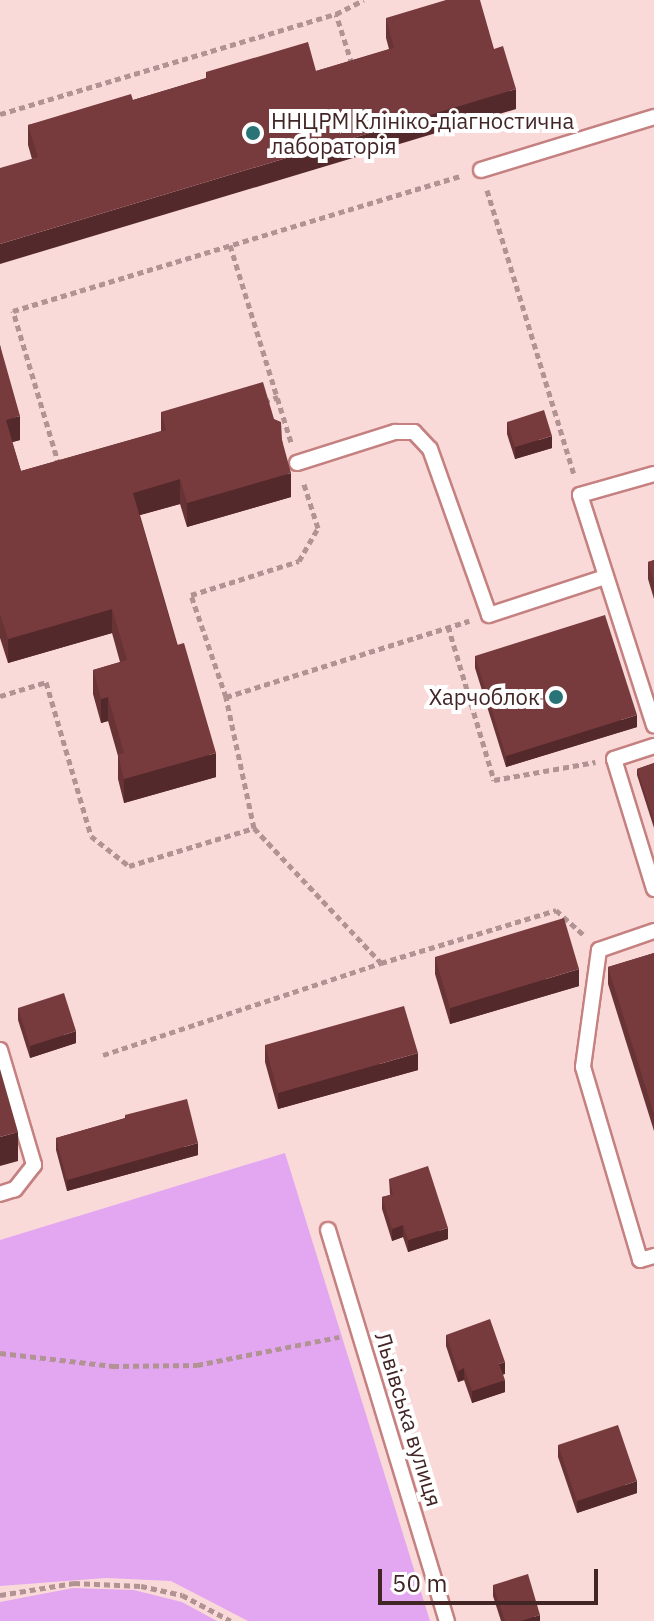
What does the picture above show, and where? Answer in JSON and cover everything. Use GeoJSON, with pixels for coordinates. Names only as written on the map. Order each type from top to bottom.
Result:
{"type":"FeatureCollection","features":[{"type":"Feature","properties":{"kind":"lane"},"geometry":{"type":"LineString","coordinates":[[481,170],[654,117]]}},
{"type":"Feature","properties":{"kind":"lane"},"geometry":{"type":"LineString","coordinates":[[297,463],[395,432],[414,432],[430,449],[489,615],[605,577]]}},
{"type":"Feature","properties":{"kind":"lane"},"geometry":{"type":"LineString","coordinates":[[654,474],[580,495],[654,725]]}},
{"type":"Feature","properties":{"kind":"lane"},"geometry":{"type":"LineString","coordinates":[[654,746],[614,759],[654,889]]}},
{"type":"Feature","properties":{"kind":"lane"},"geometry":{"type":"LineString","coordinates":[[654,931],[599,950],[583,1067],[640,1260],[654,1256]]}},
{"type":"Feature","properties":{"kind":"lane"},"geometry":{"type":"LineString","coordinates":[[0,1050],[34,1165],[15,1189],[0,1194]]}},
{"type":"Feature","properties":{"kind":"lane","name":"Львівська вулиця"},"geometry":{"type":"LineString","coordinates":[[328,1230],[447,1621]]}},
{"type":"Feature","properties":{"kind":"path"},"geometry":{"type":"LineString","coordinates":[[0,114],[336,14],[364,0]]}},
{"type":"Feature","properties":{"kind":"path"},"geometry":{"type":"LineString","coordinates":[[336,14],[357,79]]}},
{"type":"Feature","properties":{"kind":"path"},"geometry":{"type":"LineString","coordinates":[[72,460],[58,465],[13,311],[481,170],[580,495]]}},
{"type":"Feature","properties":{"kind":"path"},"geometry":{"type":"LineString","coordinates":[[230,245],[318,528],[299,561],[191,595],[226,697],[254,828],[381,963]]}},
{"type":"Feature","properties":{"kind":"path"},"geometry":{"type":"LineString","coordinates":[[249,406],[278,397]]}},
{"type":"Feature","properties":{"kind":"path"},"geometry":{"type":"LineString","coordinates":[[226,697],[489,615]]}},
{"type":"Feature","properties":{"kind":"path"},"geometry":{"type":"LineString","coordinates":[[448,626],[494,780],[614,759]]}},
{"type":"Feature","properties":{"kind":"path"},"geometry":{"type":"LineString","coordinates":[[0,696],[46,682],[91,836],[129,866],[254,828]]}},
{"type":"Feature","properties":{"kind":"path"},"geometry":{"type":"LineString","coordinates":[[103,1055],[381,963],[556,910],[599,950]]}},
{"type":"Feature","properties":{"kind":"path"},"geometry":{"type":"LineString","coordinates":[[0,1353],[113,1366],[197,1365],[359,1332]]}},
{"type":"Feature","properties":{"kind":"path"},"geometry":{"type":"LineString","coordinates":[[0,1595],[74,1583],[141,1586],[182,1595],[231,1621]]}},
{"type":"Feature","properties":{"kind":"shaded area"},"geometry":{"type":"Polygon","coordinates":[[[285,1153],[430,1621],[248,1621],[171,1581],[106,1578],[0,1586],[0,1240],[285,1153]]]}},
{"type":"Feature","properties":{"kind":"shaded area"},"geometry":{"type":"Polygon","coordinates":[[[73,1588],[134,1590],[182,1602],[217,1621],[0,1621],[0,1602],[73,1588]]]}},
{"type":"Feature","properties":{"kind":"building","name":"ННЦРМ Клініко-діагностична лабораторія"},"geometry":{"type":"Polygon","coordinates":[[[446,0],[480,0],[494,49],[503,46],[516,89],[0,244],[0,168],[38,157],[28,125],[131,94],[133,100],[207,78],[206,72],[308,42],[316,71],[394,48],[386,18],[446,0]]]}},
{"type":"Feature","properties":{"kind":"building"},"geometry":{"type":"Polygon","coordinates":[[[0,345],[20,416],[6,420],[21,471],[166,430],[161,412],[263,382],[274,419],[281,422],[282,440],[291,473],[187,503],[180,479],[133,493],[177,645],[184,643],[216,753],[124,779],[118,755],[124,753],[108,697],[101,699],[93,670],[127,660],[112,609],[8,639],[0,614],[0,345]]]}},
{"type":"Feature","properties":{"kind":"building"},"geometry":{"type":"Polygon","coordinates":[[[544,410],[552,436],[515,447],[507,422],[544,410]]]}},
{"type":"Feature","properties":{"kind":"building"},"geometry":{"type":"Polygon","coordinates":[[[654,560],[654,582],[648,562],[654,560]]]}},
{"type":"Feature","properties":{"kind":"building","name":"Харчоблок"},"geometry":{"type":"Polygon","coordinates":[[[605,615],[637,715],[506,756],[475,656],[605,615]]]}},
{"type":"Feature","properties":{"kind":"building"},"geometry":{"type":"Polygon","coordinates":[[[654,763],[654,821],[637,769],[654,763]]]}},
{"type":"Feature","properties":{"kind":"building"},"geometry":{"type":"Polygon","coordinates":[[[564,918],[579,969],[450,1008],[435,957],[564,918]]]}},
{"type":"Feature","properties":{"kind":"building"},"geometry":{"type":"Polygon","coordinates":[[[654,953],[654,1114],[608,967],[654,953]]]}},
{"type":"Feature","properties":{"kind":"building"},"geometry":{"type":"Polygon","coordinates":[[[64,993],[76,1031],[30,1046],[18,1008],[64,993]]]}},
{"type":"Feature","properties":{"kind":"building"},"geometry":{"type":"Polygon","coordinates":[[[404,1006],[418,1053],[278,1093],[265,1045],[404,1006]]]}},
{"type":"Feature","properties":{"kind":"building"},"geometry":{"type":"Polygon","coordinates":[[[0,1069],[18,1132],[0,1137],[0,1069]]]}},
{"type":"Feature","properties":{"kind":"building"},"geometry":{"type":"Polygon","coordinates":[[[187,1099],[198,1143],[67,1180],[56,1138],[187,1099]]]}},
{"type":"Feature","properties":{"kind":"building"},"geometry":{"type":"Polygon","coordinates":[[[428,1166],[448,1228],[408,1240],[403,1225],[392,1229],[382,1197],[393,1194],[389,1179],[428,1166]]]}},
{"type":"Feature","properties":{"kind":"building"},"geometry":{"type":"Polygon","coordinates":[[[490,1319],[505,1362],[499,1364],[505,1380],[472,1391],[464,1368],[458,1371],[446,1335],[490,1319]]]}},
{"type":"Feature","properties":{"kind":"building"},"geometry":{"type":"Polygon","coordinates":[[[618,1425],[637,1481],[577,1501],[558,1445],[618,1425]]]}},
{"type":"Feature","properties":{"kind":"building"},"geometry":{"type":"Polygon","coordinates":[[[528,1574],[540,1615],[520,1621],[505,1621],[493,1585],[528,1574]]]}},
{"type":"Feature","properties":{"kind":"place","name":"ННЦРМ Клініко-діагностична лабораторія"},"geometry":{"type":"Point","coordinates":[253,133]}},
{"type":"Feature","properties":{"kind":"place","name":"Харчоблок"},"geometry":{"type":"Point","coordinates":[556,697]}}]}
